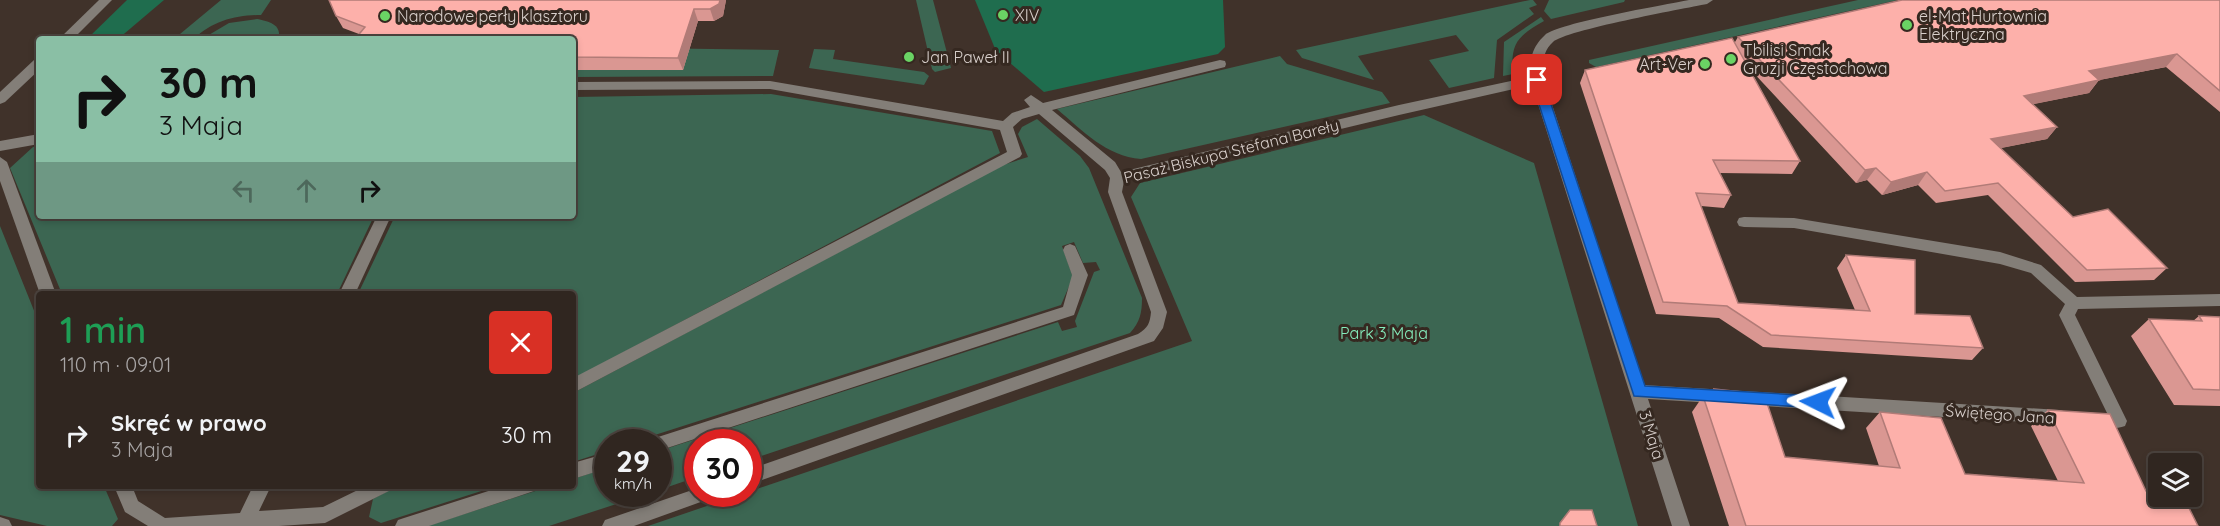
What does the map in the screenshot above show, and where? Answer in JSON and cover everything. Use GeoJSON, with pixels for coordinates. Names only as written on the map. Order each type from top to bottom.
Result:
{"type":"FeatureCollection","features":[{"type":"Feature","properties":{"kind":"street"},"geometry":{"type":"LineString","coordinates":[[67,36],[106,0]]}},
{"type":"Feature","properties":{"kind":"street","name":"3 Maja"},"geometry":{"type":"LineString","coordinates":[[1681,526],[1537,80],[1536,57],[1550,37],[1585,26],[1707,0]]}},
{"type":"Feature","properties":{"kind":"street"},"geometry":{"type":"LineString","coordinates":[[1006,126],[1036,104],[1220,63]]}},
{"type":"Feature","properties":{"kind":"street"},"geometry":{"type":"LineString","coordinates":[[0,99],[36,66]]}},
{"type":"Feature","properties":{"kind":"street","name":"Pasaż Biskupa Stefana Bareły"},"geometry":{"type":"LineString","coordinates":[[762,473],[1144,339],[1153,333],[1158,323],[1158,312],[1115,192],[1117,178],[1399,110],[1537,80]]}},
{"type":"Feature","properties":{"kind":"street"},"geometry":{"type":"LineString","coordinates":[[576,86],[770,85],[1006,126]]}},
{"type":"Feature","properties":{"kind":"street"},"geometry":{"type":"LineString","coordinates":[[1036,104],[1110,166],[1117,178]]}},
{"type":"Feature","properties":{"kind":"street"},"geometry":{"type":"LineString","coordinates":[[576,384],[1015,154],[1006,126]]}},
{"type":"Feature","properties":{"kind":"street"},"geometry":{"type":"LineString","coordinates":[[0,146],[36,140]]}},
{"type":"Feature","properties":{"kind":"street"},"geometry":{"type":"LineString","coordinates":[[0,162],[47,291]]}},
{"type":"Feature","properties":{"kind":"street"},"geometry":{"type":"LineString","coordinates":[[348,291],[383,219]]}},
{"type":"Feature","properties":{"kind":"street"},"geometry":{"type":"LineString","coordinates":[[1744,222],[1794,223],[2000,258],[2036,269],[2074,303],[2220,300]]}},
{"type":"Feature","properties":{"kind":"street"},"geometry":{"type":"LineString","coordinates":[[672,439],[1069,311],[1080,275],[1070,250]]}},
{"type":"Feature","properties":{"kind":"street","name":"Świętego Jana"},"geometry":{"type":"LineString","coordinates":[[1639,392],[2119,421],[2067,315],[2074,303]]}},
{"type":"Feature","properties":{"kind":"street"},"geometry":{"type":"LineString","coordinates":[[576,470],[594,464]]}},
{"type":"Feature","properties":{"kind":"street"},"geometry":{"type":"LineString","coordinates":[[124,489],[131,506],[161,526],[331,521],[379,489]]}},
{"type":"Feature","properties":{"kind":"street"},"geometry":{"type":"LineString","coordinates":[[245,523],[261,489]]}},
{"type":"Feature","properties":{"kind":"street"},"geometry":{"type":"LineString","coordinates":[[404,526],[519,489]]}},
{"type":"Feature","properties":{"kind":"street"},"geometry":{"type":"LineString","coordinates":[[611,526],[684,501]]}},
{"type":"Feature","properties":{"kind":"green space"},"geometry":{"type":"Polygon","coordinates":[[[127,0],[164,0],[122,36],[90,36],[127,0]]]}},
{"type":"Feature","properties":{"kind":"green space"},"geometry":{"type":"Polygon","coordinates":[[[221,0],[271,0],[261,15],[225,20],[198,36],[178,36],[221,0]]]}},
{"type":"Feature","properties":{"kind":"green space"},"geometry":{"type":"Polygon","coordinates":[[[916,0],[933,0],[951,68],[935,72],[932,69],[916,0]]]}},
{"type":"Feature","properties":{"kind":"green space"},"geometry":{"type":"Polygon","coordinates":[[[975,0],[1223,0],[1225,47],[1218,54],[1044,92],[996,51],[975,0]]]}},
{"type":"Feature","properties":{"kind":"green space"},"geometry":{"type":"Polygon","coordinates":[[[1530,0],[1537,5],[1529,8],[1534,14],[1497,40],[1494,78],[1449,88],[1429,60],[1469,51],[1456,35],[1358,56],[1374,80],[1302,58],[1296,50],[1530,0]]]}},
{"type":"Feature","properties":{"kind":"green space"},"geometry":{"type":"Polygon","coordinates":[[[1549,0],[1625,0],[1551,19],[1544,11],[1549,0]]]}},
{"type":"Feature","properties":{"kind":"green space"},"geometry":{"type":"Polygon","coordinates":[[[1858,0],[1898,0],[1596,67],[1589,63],[1589,60],[1858,0]]]}},
{"type":"Feature","properties":{"kind":"green space"},"geometry":{"type":"Polygon","coordinates":[[[1541,17],[1544,21],[1522,36],[1515,48],[1512,63],[1513,74],[1503,76],[1504,42],[1541,17]]]}},
{"type":"Feature","properties":{"kind":"green space"},"geometry":{"type":"Polygon","coordinates":[[[257,19],[276,27],[279,36],[207,36],[229,23],[257,19]]]}},
{"type":"Feature","properties":{"kind":"green space"},"geometry":{"type":"Polygon","coordinates":[[[576,47],[779,50],[773,76],[576,77],[576,47]]]}},
{"type":"Feature","properties":{"kind":"green space"},"geometry":{"type":"Polygon","coordinates":[[[814,49],[835,50],[833,59],[924,72],[929,76],[924,85],[809,68],[814,49]]]}},
{"type":"Feature","properties":{"kind":"green space"},"geometry":{"type":"Polygon","coordinates":[[[1280,56],[1287,64],[1382,92],[1390,103],[1141,159],[1128,157],[1106,148],[1057,109],[1280,56]]]}},
{"type":"Feature","properties":{"kind":"green space"},"geometry":{"type":"Polygon","coordinates":[[[771,94],[992,131],[1000,153],[576,377],[576,291],[359,291],[394,219],[576,219],[576,97],[771,94]]]}},
{"type":"Feature","properties":{"kind":"green space","name":"Park 3 Maja"},"geometry":{"type":"Polygon","coordinates":[[[1424,115],[1534,163],[1638,526],[648,526],[704,507],[762,507],[762,487],[1192,341],[1131,197],[1140,183],[1424,115]]]}},
{"type":"Feature","properties":{"kind":"green space"},"geometry":{"type":"Polygon","coordinates":[[[1037,119],[1080,156],[1089,168],[1142,298],[1140,317],[1130,333],[762,456],[762,429],[727,429],[1058,322],[1062,331],[1077,327],[1075,321],[1094,272],[1100,270],[1096,262],[1083,263],[1074,242],[1062,246],[1073,277],[1061,305],[672,430],[594,429],[594,455],[576,461],[576,391],[1003,165],[1028,157],[1018,134],[1022,127],[1037,119]]]}},
{"type":"Feature","properties":{"kind":"green space"},"geometry":{"type":"Polygon","coordinates":[[[36,146],[36,219],[373,219],[338,291],[61,291],[10,168],[36,146]]]}},
{"type":"Feature","properties":{"kind":"green space"},"geometry":{"type":"Polygon","coordinates":[[[0,226],[36,316],[36,489],[105,489],[118,519],[112,526],[47,526],[0,515],[0,226]]]}},
{"type":"Feature","properties":{"kind":"green space"},"geometry":{"type":"Polygon","coordinates":[[[684,443],[684,481],[672,486],[672,447],[684,443]]]}},
{"type":"Feature","properties":{"kind":"green space"},"geometry":{"type":"Polygon","coordinates":[[[594,472],[594,507],[607,507],[549,526],[427,526],[542,489],[576,489],[576,478],[594,472]]]}},
{"type":"Feature","properties":{"kind":"green space"},"geometry":{"type":"Polygon","coordinates":[[[391,489],[488,489],[381,523],[369,517],[373,499],[391,489]]]}},
{"type":"Feature","properties":{"kind":"building"},"geometry":{"type":"Polygon","coordinates":[[[329,0],[720,0],[719,4],[710,9],[694,9],[678,58],[576,57],[576,36],[358,36],[365,27],[336,16],[329,0]]]}},
{"type":"Feature","properties":{"kind":"building"},"geometry":{"type":"Polygon","coordinates":[[[1902,0],[2220,0],[2220,91],[2177,54],[2089,71],[2099,80],[2024,96],[2057,127],[1991,139],[2073,217],[2108,209],[2167,268],[2087,270],[1998,183],[1945,191],[1927,172],[1891,182],[1876,168],[1865,170],[1738,37],[1902,0]]]}},
{"type":"Feature","properties":{"kind":"building"},"geometry":{"type":"Polygon","coordinates":[[[1732,38],[1800,161],[1713,160],[1731,195],[1696,193],[1738,303],[1870,311],[1846,255],[1915,260],[1915,314],[1970,316],[1983,348],[1771,335],[1727,306],[1663,302],[1585,70],[1732,38]]]}},
{"type":"Feature","properties":{"kind":"building"},"geometry":{"type":"Polygon","coordinates":[[[2199,316],[2220,317],[2220,390],[2193,389],[2149,319],[2202,321],[2199,316]]]}},
{"type":"Feature","properties":{"kind":"building"},"geometry":{"type":"Polygon","coordinates":[[[1714,389],[1751,393],[1753,398],[1766,400],[1785,457],[1900,468],[1880,412],[1941,418],[1965,474],[2084,483],[2048,410],[2110,414],[2148,491],[2148,507],[2188,507],[2198,526],[1746,526],[1703,396],[1717,397],[1714,389]]]}},
{"type":"Feature","properties":{"kind":"building"},"geometry":{"type":"Polygon","coordinates":[[[1570,510],[1592,510],[1597,526],[1560,526],[1570,510]]]}},
{"type":"Feature","properties":{"kind":"place","name":"XIV"},"geometry":{"type":"Point","coordinates":[1003,15]}},
{"type":"Feature","properties":{"kind":"place","name":"Narodowe perły klasztoru"},"geometry":{"type":"Point","coordinates":[385,16]}},
{"type":"Feature","properties":{"kind":"place","name":"el-Mat Hurtownia Elektryczna"},"geometry":{"type":"Point","coordinates":[1907,25]}},
{"type":"Feature","properties":{"kind":"place","name":"Jan Paweł II"},"geometry":{"type":"Point","coordinates":[909,57]}},
{"type":"Feature","properties":{"kind":"place","name":"Tbilisi Smak Gruzji Częstochowa"},"geometry":{"type":"Point","coordinates":[1731,59]}},
{"type":"Feature","properties":{"kind":"place","name":"Art-Ver"},"geometry":{"type":"Point","coordinates":[1705,64]}},
{"type":"Feature","properties":{"kind":"route"},"geometry":{"type":"LineString","coordinates":[[1537,80],[1639,392],[1818,402]]}}]}
